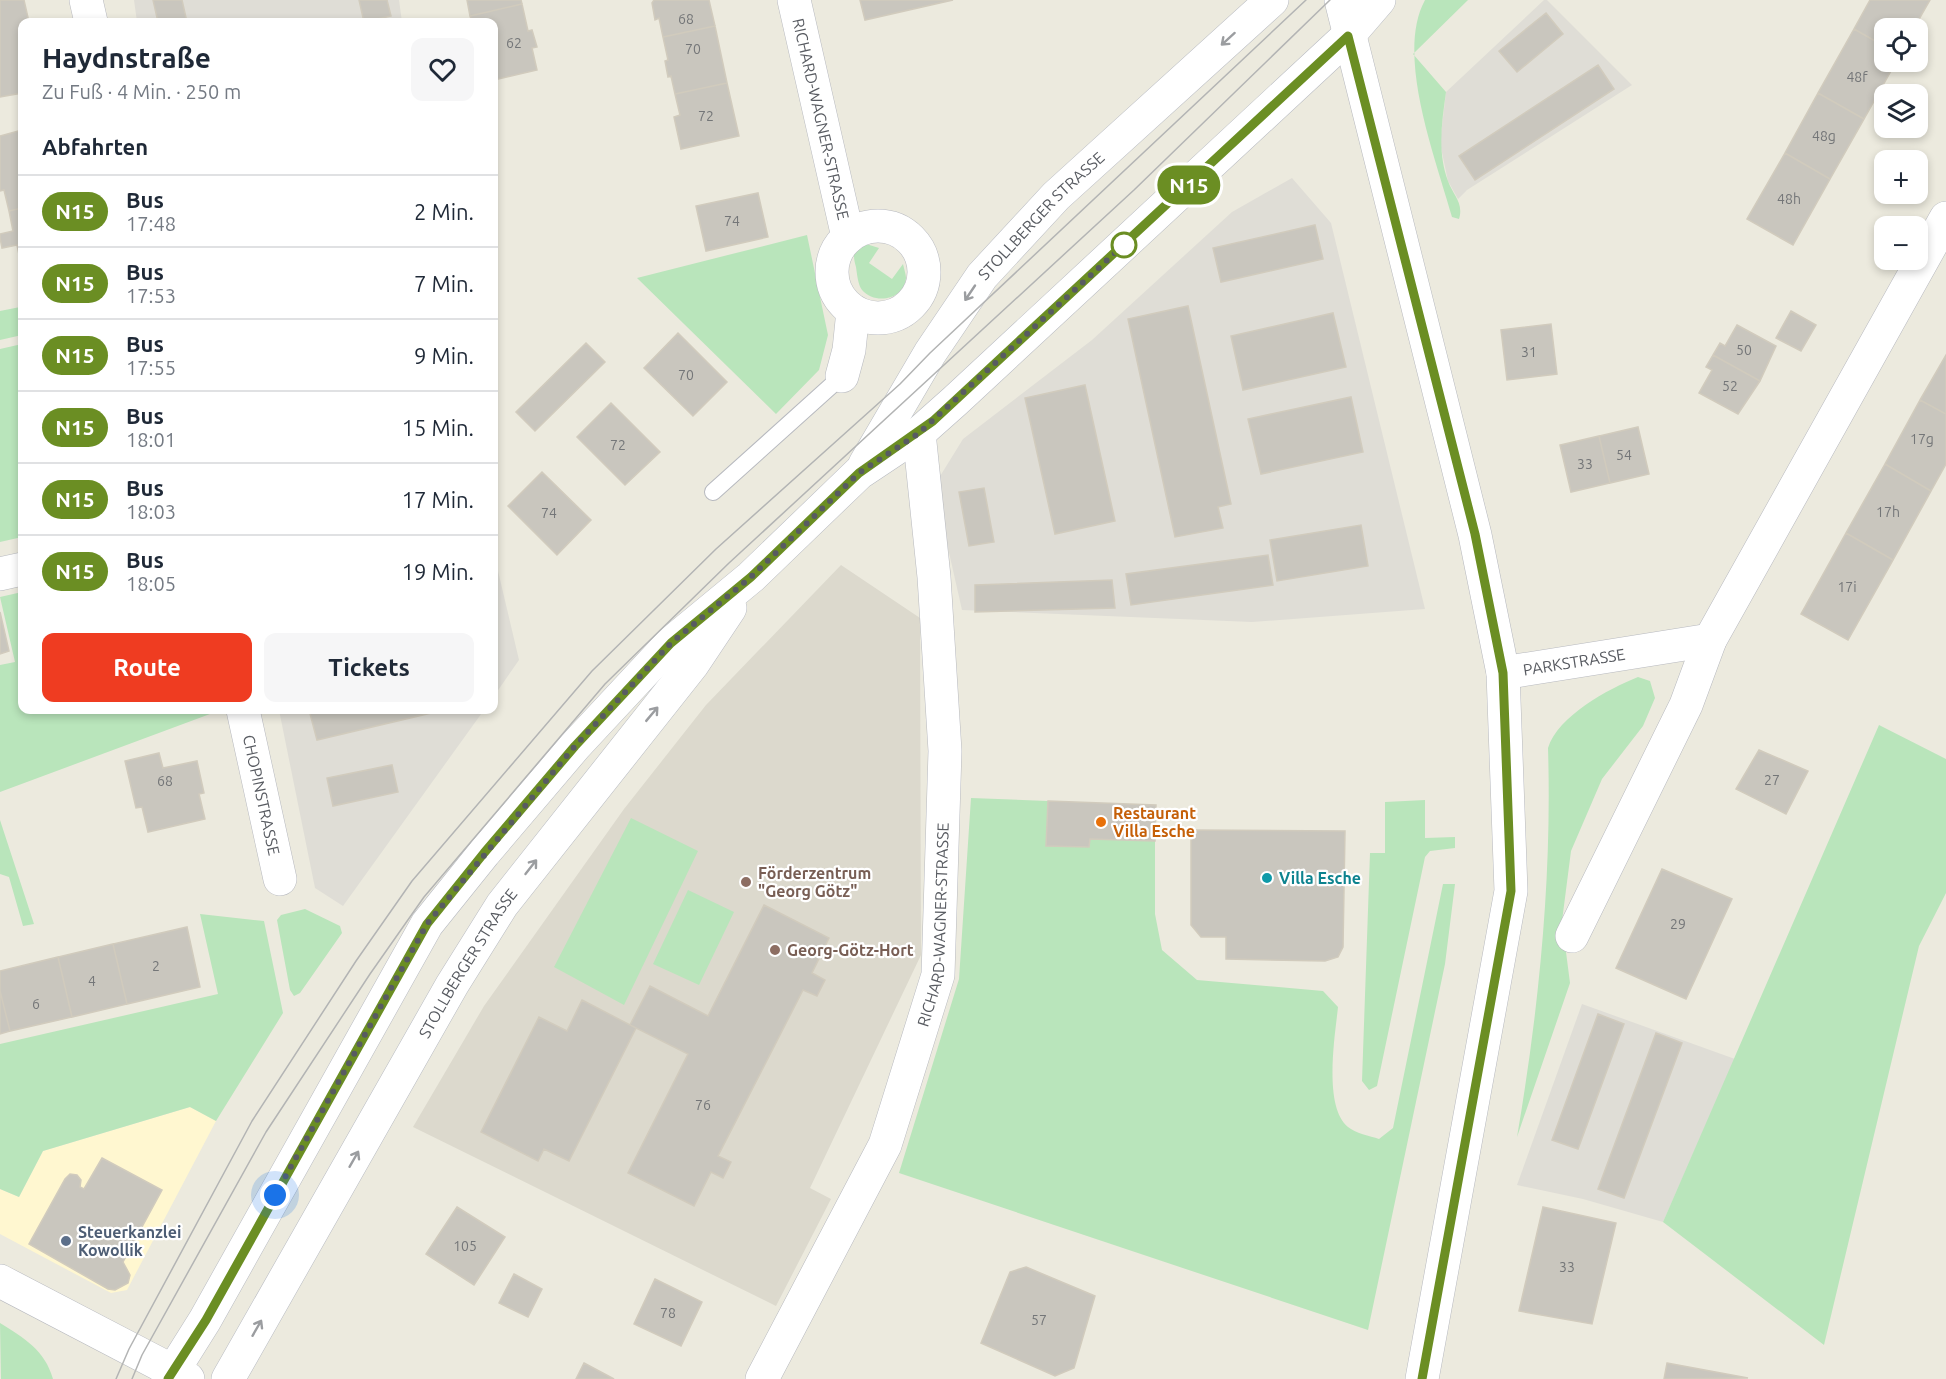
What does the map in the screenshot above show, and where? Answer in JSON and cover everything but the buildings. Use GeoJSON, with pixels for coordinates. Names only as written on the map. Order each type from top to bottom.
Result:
{"type":"FeatureCollection","features":[{"type":"Feature","properties":{"kind":"street"},"geometry":{"type":"LineString","coordinates":[[86,0],[90,18]]}},
{"type":"Feature","properties":{"kind":"street","name":"RICHARD-WAGNER-STRASSE"},"geometry":{"type":"LineString","coordinates":[[794,0],[848,237]]}},
{"type":"Feature","properties":{"kind":"street","name":"STOLLBERGER STRASSE"},"geometry":{"type":"LineString","coordinates":[[859,473],[930,353],[982,276],[1056,196],[1272,0]]}},
{"type":"Feature","properties":{"kind":"street"},"geometry":{"type":"LineString","coordinates":[[1341,0],[1348,36],[1475,534],[1503,673]]}},
{"type":"Feature","properties":{"kind":"street","name":"STOLLBERGER STRASSE"},"geometry":{"type":"LineString","coordinates":[[176,1376],[427,924],[575,746],[671,643],[751,577],[859,473],[919,433],[1348,36],[1379,0]]}},
{"type":"Feature","properties":{"kind":"street"},"geometry":{"type":"LineString","coordinates":[[1572,936],[1686,705],[1710,640],[1946,218]]}},
{"type":"Feature","properties":{"kind":"street","name":"RICHARD-WAGNER-STRASSE"},"geometry":{"type":"LineString","coordinates":[[869,226],[891,228],[906,236],[915,245],[923,267],[918,292],[905,308],[883,318],[872,318],[853,311],[837,294],[832,267],[835,256],[848,237],[869,226]]}},
{"type":"Feature","properties":{"kind":"street"},"geometry":{"type":"LineString","coordinates":[[842,376],[849,350],[853,311]]}},
{"type":"Feature","properties":{"kind":"street","name":"RICHARD-WAGNER-STRASSE"},"geometry":{"type":"LineString","coordinates":[[762,1379],[885,1145],[938,975],[945,751],[934,577],[919,433]]}},
{"type":"Feature","properties":{"kind":"street"},"geometry":{"type":"LineString","coordinates":[[0,574],[18,570]]}},
{"type":"Feature","properties":{"kind":"street","name":"STOLLBERGER STRASSE"},"geometry":{"type":"LineString","coordinates":[[228,1379],[453,985],[502,904],[692,665],[751,577]]}},
{"type":"Feature","properties":{"kind":"street","name":"PARKSTRASSE"},"geometry":{"type":"LineString","coordinates":[[1422,1379],[1511,891],[1503,673],[1710,640]]}},
{"type":"Feature","properties":{"kind":"street","name":"CHOPINSTRASSE"},"geometry":{"type":"LineString","coordinates":[[244,714],[280,879]]}},
{"type":"Feature","properties":{"kind":"street"},"geometry":{"type":"LineString","coordinates":[[0,1281],[176,1376]]}},
{"type":"Feature","properties":{"kind":"lane"},"geometry":{"type":"LineString","coordinates":[[713,492],[842,376]]}},
{"type":"Feature","properties":{"kind":"shaded area"},"geometry":{"type":"Polygon","coordinates":[[[134,0],[399,0],[401,18],[136,18],[134,0]]]}},
{"type":"Feature","properties":{"kind":"shaded area"},"geometry":{"type":"Polygon","coordinates":[[[1544,0],[1547,0],[1632,85],[1467,190],[1458,199],[1448,181],[1440,143],[1446,92],[1544,0]]]}},
{"type":"Feature","properties":{"kind":"shaded area"},"geometry":{"type":"Polygon","coordinates":[[[1292,178],[1331,223],[1425,609],[1252,622],[962,610],[934,486],[963,439],[1092,340],[1232,212],[1292,178]]]}},
{"type":"Feature","properties":{"kind":"shaded area","name":"Förderzentrum \"Georg Götz\""},"geometry":{"type":"Polygon","coordinates":[[[841,565],[920,618],[921,955],[810,1188],[831,1199],[776,1306],[413,1127],[484,1006],[624,809],[706,705],[841,565]]]}},
{"type":"Feature","properties":{"kind":"shaded area"},"geometry":{"type":"Polygon","coordinates":[[[498,571],[519,660],[498,690],[498,571]]]}},
{"type":"Feature","properties":{"kind":"shaded area"},"geometry":{"type":"Polygon","coordinates":[[[280,714],[481,714],[343,906],[315,888],[280,714]]]}},
{"type":"Feature","properties":{"kind":"shaded area"},"geometry":{"type":"Polygon","coordinates":[[[1582,1004],[1735,1059],[1663,1222],[1583,1199],[1517,1185],[1582,1004]]]}},
{"type":"Feature","properties":{"kind":"shaded area"},"geometry":{"type":"Polygon","coordinates":[[[190,1107],[216,1121],[127,1290],[111,1293],[0,1234],[0,1189],[19,1197],[43,1151],[190,1107]]]}},
{"type":"Feature","properties":{"kind":"green space"},"geometry":{"type":"Polygon","coordinates":[[[1425,0],[1468,0],[1415,52],[1417,23],[1425,0]]]}},
{"type":"Feature","properties":{"kind":"green space"},"geometry":{"type":"Polygon","coordinates":[[[1415,56],[1446,92],[1441,136],[1442,159],[1448,181],[1459,204],[1459,219],[1452,217],[1429,137],[1421,107],[1415,56]]]}},
{"type":"Feature","properties":{"kind":"green space"},"geometry":{"type":"Polygon","coordinates":[[[807,235],[828,335],[819,370],[776,414],[637,278],[807,235]]]}},
{"type":"Feature","properties":{"kind":"green space"},"geometry":{"type":"Polygon","coordinates":[[[863,243],[879,248],[869,263],[892,279],[903,264],[906,278],[904,285],[895,295],[881,299],[874,298],[862,290],[854,256],[855,250],[863,243]]]}},
{"type":"Feature","properties":{"kind":"green space"},"geometry":{"type":"Polygon","coordinates":[[[18,307],[18,336],[0,340],[0,311],[18,307]]]}},
{"type":"Feature","properties":{"kind":"green space"},"geometry":{"type":"Polygon","coordinates":[[[18,345],[18,538],[0,542],[0,349],[18,345]]]}},
{"type":"Feature","properties":{"kind":"green space"},"geometry":{"type":"Polygon","coordinates":[[[18,593],[18,714],[210,714],[0,792],[0,665],[15,662],[0,597],[18,593]]]}},
{"type":"Feature","properties":{"kind":"green space"},"geometry":{"type":"Polygon","coordinates":[[[1638,677],[1650,681],[1655,698],[1643,726],[1602,779],[1571,851],[1562,921],[1570,983],[1517,1137],[1538,992],[1546,895],[1548,748],[1562,725],[1573,715],[1599,696],[1638,677]]]}},
{"type":"Feature","properties":{"kind":"green space"},"geometry":{"type":"Polygon","coordinates":[[[1879,725],[1946,759],[1946,893],[1919,946],[1824,1345],[1663,1222],[1879,725]]]}},
{"type":"Feature","properties":{"kind":"green space"},"geometry":{"type":"Polygon","coordinates":[[[971,798],[1048,801],[1047,846],[1089,847],[1090,839],[1155,841],[1155,914],[1162,950],[1197,980],[1323,991],[1338,1007],[1332,1070],[1335,1104],[1340,1117],[1348,1127],[1379,1139],[1393,1128],[1443,884],[1455,884],[1445,964],[1368,1330],[899,1173],[959,979],[971,798]]]}},
{"type":"Feature","properties":{"kind":"green space"},"geometry":{"type":"Polygon","coordinates":[[[1425,800],[1425,838],[1455,837],[1455,848],[1430,851],[1425,857],[1377,1086],[1369,1090],[1362,1081],[1370,853],[1385,853],[1385,802],[1425,800]]]}},
{"type":"Feature","properties":{"kind":"green space"},"geometry":{"type":"Polygon","coordinates":[[[631,818],[698,851],[624,1005],[554,967],[631,818]]]}},
{"type":"Feature","properties":{"kind":"green space"},"geometry":{"type":"Polygon","coordinates":[[[0,820],[34,924],[23,926],[9,877],[0,874],[0,820]]]}},
{"type":"Feature","properties":{"kind":"green space"},"geometry":{"type":"Polygon","coordinates":[[[688,890],[734,912],[699,985],[653,964],[688,890]]]}},
{"type":"Feature","properties":{"kind":"green space"},"geometry":{"type":"Polygon","coordinates":[[[305,909],[340,926],[342,933],[300,993],[294,996],[290,990],[277,920],[281,915],[305,909]]]}},
{"type":"Feature","properties":{"kind":"green space"},"geometry":{"type":"Polygon","coordinates":[[[200,914],[264,921],[283,1013],[216,1121],[190,1107],[43,1151],[19,1197],[0,1189],[0,1044],[218,994],[200,914]]]}},
{"type":"Feature","properties":{"kind":"green space"},"geometry":{"type":"Polygon","coordinates":[[[0,1323],[39,1352],[53,1379],[1,1379],[0,1323]]]}},
{"type":"Feature","properties":{"kind":"tram line"},"geometry":{"type":"LineString","coordinates":[[116,1379],[129,1349],[252,1121],[356,961],[412,881],[592,671],[716,549],[900,384],[930,353],[1306,0]]}},
{"type":"Feature","properties":{"kind":"tram line"},"geometry":{"type":"LineString","coordinates":[[132,1379],[142,1355],[266,1132],[370,974],[424,897],[605,684],[729,563],[1134,190],[1330,0]]}},
{"type":"Feature","properties":{"kind":"bus line","name":"N15"},"geometry":{"type":"LineString","coordinates":[[168,1379],[206,1320],[333,1090],[393,989],[427,924],[575,746],[671,643],[751,577],[859,473],[933,421],[1348,36],[1475,534],[1503,673],[1511,891],[1463,1164],[1432,1313],[1422,1379]]}},
{"type":"Feature","properties":{"kind":"place","name":"Restaurant Villa Esche"},"geometry":{"type":"Point","coordinates":[1101,822]}},
{"type":"Feature","properties":{"kind":"place","name":"Villa Esche"},"geometry":{"type":"Point","coordinates":[1267,878]}},
{"type":"Feature","properties":{"kind":"place","name":"Förderzentrum \"Georg Götz\""},"geometry":{"type":"Point","coordinates":[746,882]}},
{"type":"Feature","properties":{"kind":"place","name":"Georg-Götz-Hort"},"geometry":{"type":"Point","coordinates":[775,950]}},
{"type":"Feature","properties":{"kind":"place","name":"Steuerkanzlei Kowollik"},"geometry":{"type":"Point","coordinates":[66,1241]}},
{"type":"Feature","properties":{"kind":"route"},"geometry":{"type":"LineString","coordinates":[[275,1195],[333,1090],[393,989],[427,924],[575,746],[671,643],[751,577],[859,473],[919,433],[1128,241],[1124,245]]}}]}
